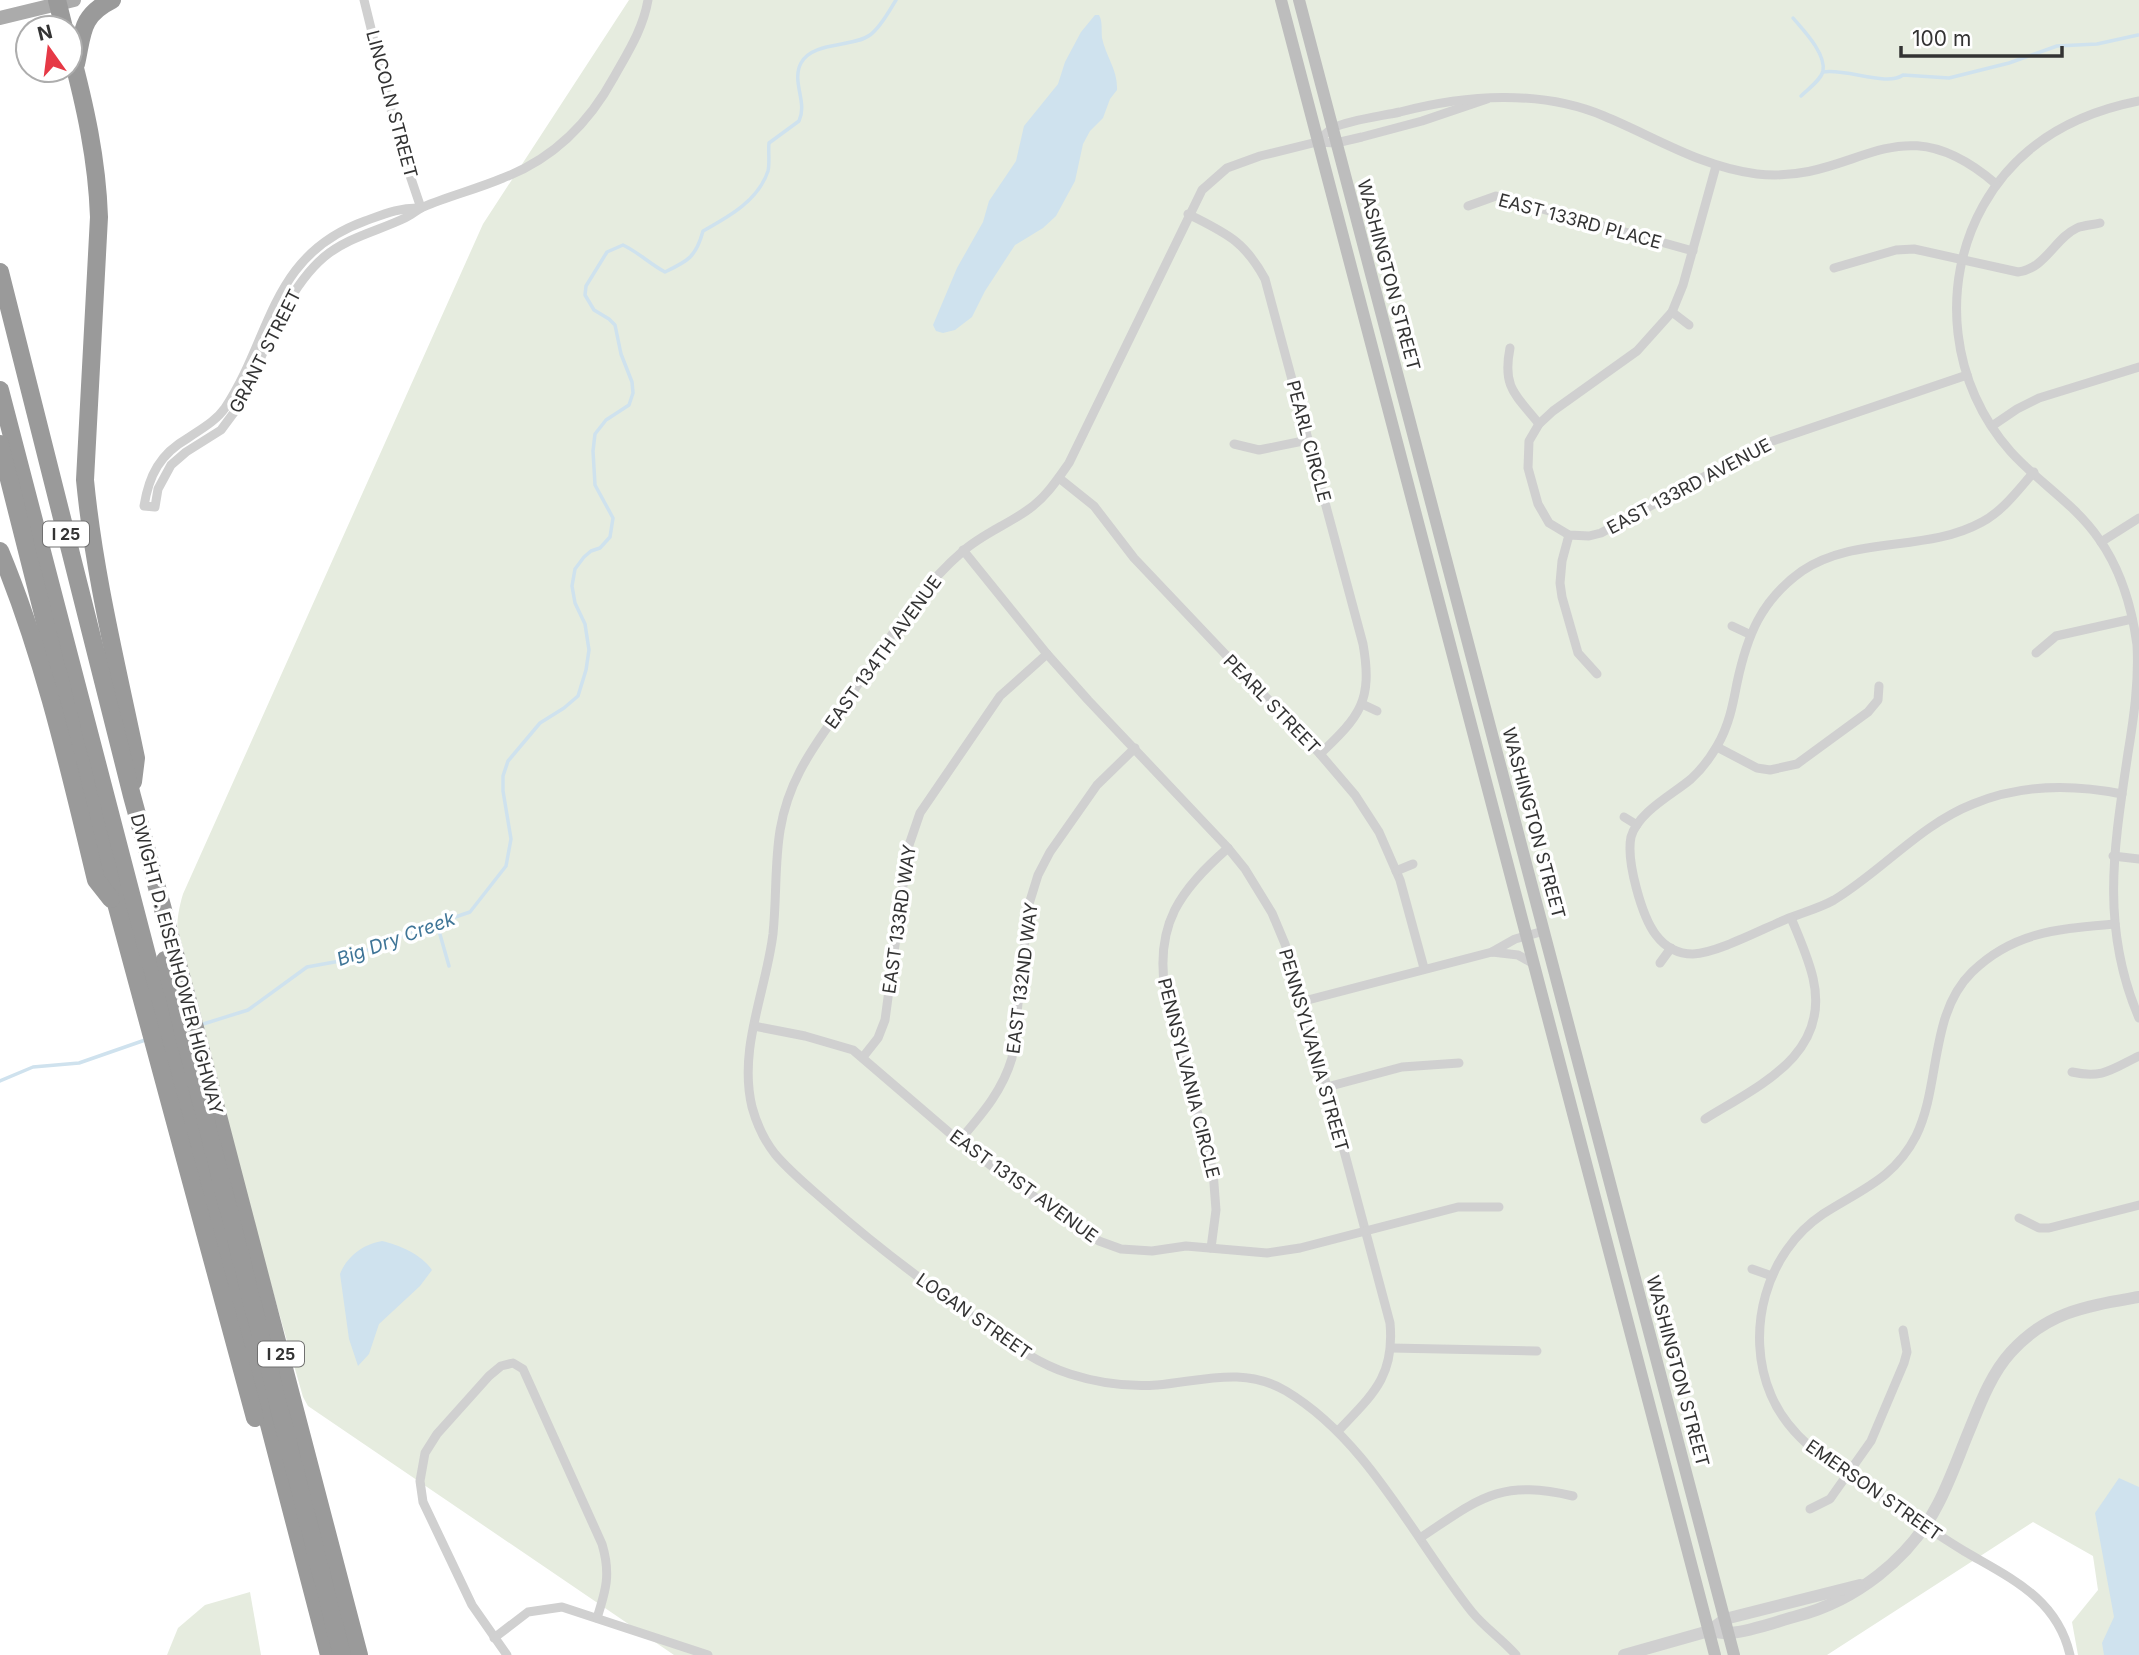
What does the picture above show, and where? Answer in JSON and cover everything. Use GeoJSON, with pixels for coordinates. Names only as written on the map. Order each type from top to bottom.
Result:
{"type":"FeatureCollection","features":[{"type":"Feature","properties":{"kind":"highway"},"geometry":{"type":"LineString","coordinates":[[84,28],[91,13],[113,0]]}},
{"type":"Feature","properties":{"kind":"highway"},"geometry":{"type":"LineString","coordinates":[[79,84],[91,133],[99,217],[85,480],[96,561],[136,758],[132,796]]}},
{"type":"Feature","properties":{"kind":"highway","name":"DWIGHT D. EISENHOWER HIGHWAY"},"geometry":{"type":"LineString","coordinates":[[0,272],[132,796],[168,1007],[317,1655]]}},
{"type":"Feature","properties":{"kind":"highway"},"geometry":{"type":"LineString","coordinates":[[0,319],[168,1007]]}},
{"type":"Feature","properties":{"kind":"highway"},"geometry":{"type":"LineString","coordinates":[[0,390],[168,1007]]}},
{"type":"Feature","properties":{"kind":"highway","name":"DWIGHT D. EISENHOWER HIGHWAY"},"geometry":{"type":"LineString","coordinates":[[0,444],[117,907],[168,1007],[359,1655]]}},
{"type":"Feature","properties":{"kind":"highway"},"geometry":{"type":"LineString","coordinates":[[0,551],[44,672],[96,880],[117,907]]}},
{"type":"Feature","properties":{"kind":"highway"},"geometry":{"type":"LineString","coordinates":[[181,1058],[329,1655]]}},
{"type":"Feature","properties":{"kind":"highway"},"geometry":{"type":"LineString","coordinates":[[181,1058],[342,1655]]}},
{"type":"Feature","properties":{"kind":"main road","name":"WASHINGTON STREET"},"geometry":{"type":"LineString","coordinates":[[1281,0],[1715,1655]]}},
{"type":"Feature","properties":{"kind":"main road","name":"WASHINGTON STREET"},"geometry":{"type":"LineString","coordinates":[[1299,0],[1734,1655]]}},
{"type":"Feature","properties":{"kind":"main road"},"geometry":{"type":"LineString","coordinates":[[0,18],[63,1]]}},
{"type":"Feature","properties":{"kind":"street","name":"LINCOLN STREET"},"geometry":{"type":"LineString","coordinates":[[364,0],[400,146],[421,208]]}},
{"type":"Feature","properties":{"kind":"street","name":"GRANT STREET"},"geometry":{"type":"LineString","coordinates":[[421,208],[403,207],[357,224],[330,238],[306,259],[282,288],[223,410],[201,430],[169,450],[152,472],[147,486],[150,507],[163,476],[179,457],[214,435],[231,419],[293,293],[315,265],[348,241],[406,218],[421,208],[506,177],[534,163],[565,141],[600,103],[637,37],[648,0]]}},
{"type":"Feature","properties":{"kind":"street","name":"EAST 134TH AVENUE"},"geometry":{"type":"LineString","coordinates":[[754,1026],[772,940],[776,849],[782,816],[790,791],[806,760],[892,635],[939,574],[964,550],[1031,508],[1059,478],[1069,463],[1202,190],[1227,168],[1260,156],[1317,142],[1336,143],[1422,121],[1487,99]]}},
{"type":"Feature","properties":{"kind":"street","name":"EAST 134TH AVENUE"},"geometry":{"type":"LineString","coordinates":[[1317,142],[1332,128],[1439,103],[1530,99],[1586,109],[1716,166],[1758,174],[1787,174],[1813,170],[1883,149],[1916,145],[1937,148],[1963,159],[1997,184]]}},
{"type":"Feature","properties":{"kind":"street"},"geometry":{"type":"LineString","coordinates":[[2139,101],[2099,110],[2060,128],[2027,151],[1997,184],[1976,217],[1962,258],[1956,290],[1957,331],[1966,375],[1979,405],[2013,454],[2079,514],[2101,542],[2121,580],[2132,619],[2137,648],[2138,684],[2113,856],[2112,895],[2115,924],[2139,1018]]}},
{"type":"Feature","properties":{"kind":"street"},"geometry":{"type":"LineString","coordinates":[[1597,674],[1578,653],[1562,597],[1562,561],[1569,535],[1549,523],[1541,511],[1528,468],[1527,454],[1532,435],[1539,424],[1637,351],[1672,312],[1684,285],[1716,166]]}},
{"type":"Feature","properties":{"kind":"street","name":"EAST 133RD PLACE"},"geometry":{"type":"LineString","coordinates":[[1468,206],[1496,196],[1693,251]]}},
{"type":"Feature","properties":{"kind":"street","name":"PEARL CIRCLE"},"geometry":{"type":"LineString","coordinates":[[1188,214],[1233,237],[1255,262],[1265,279],[1363,644],[1367,684],[1362,704]]}},
{"type":"Feature","properties":{"kind":"street"},"geometry":{"type":"LineString","coordinates":[[1834,268],[1896,250],[1924,250],[2025,272],[2075,229],[2100,223]]}},
{"type":"Feature","properties":{"kind":"street"},"geometry":{"type":"LineString","coordinates":[[1672,312],[1689,325]]}},
{"type":"Feature","properties":{"kind":"street"},"geometry":{"type":"LineString","coordinates":[[1510,348],[1506,372],[1508,382],[1539,424]]}},
{"type":"Feature","properties":{"kind":"street"},"geometry":{"type":"LineString","coordinates":[[1992,426],[2039,398],[2139,367]]}},
{"type":"Feature","properties":{"kind":"street","name":"EAST 133RD AVENUE"},"geometry":{"type":"LineString","coordinates":[[1569,535],[1589,536],[1601,533],[1740,456],[1780,438],[1966,375]]}},
{"type":"Feature","properties":{"kind":"street"},"geometry":{"type":"LineString","coordinates":[[185,439],[192,448]]}},
{"type":"Feature","properties":{"kind":"street"},"geometry":{"type":"LineString","coordinates":[[1234,444],[1259,450],[1308,440]]}},
{"type":"Feature","properties":{"kind":"street"},"geometry":{"type":"LineString","coordinates":[[2034,472],[1992,516],[1960,532],[1843,552],[1804,570],[1771,600],[1749,634],[1731,713],[1717,747],[1693,777],[1637,825],[1631,838],[1630,851],[1639,894],[1648,923],[1660,940],[1684,953],[1708,951],[1835,899],[1932,827],[1984,799],[2039,787],[2122,794]]}},
{"type":"Feature","properties":{"kind":"street","name":"PEARL STREET"},"geometry":{"type":"LineString","coordinates":[[1059,478],[1094,506],[1134,558],[1320,754],[1366,811],[1379,832],[1396,871],[1415,929],[1424,968]]}},
{"type":"Feature","properties":{"kind":"street"},"geometry":{"type":"LineString","coordinates":[[2101,542],[2139,518]]}},
{"type":"Feature","properties":{"kind":"street","name":"PENNSYLVANIA STREET"},"geometry":{"type":"LineString","coordinates":[[964,550],[1047,654],[1228,848],[1245,869],[1272,914],[1297,976],[1390,1323],[1391,1348],[1386,1372],[1377,1389],[1338,1432]]}},
{"type":"Feature","properties":{"kind":"street"},"geometry":{"type":"LineString","coordinates":[[2036,653],[2056,636],[2132,619]]}},
{"type":"Feature","properties":{"kind":"street"},"geometry":{"type":"LineString","coordinates":[[1732,626],[1749,634]]}},
{"type":"Feature","properties":{"kind":"street","name":"EAST 133RD WAY"},"geometry":{"type":"LineString","coordinates":[[863,1058],[877,1038],[884,1020],[908,848],[920,813],[1000,696],[1047,654]]}},
{"type":"Feature","properties":{"kind":"street"},"geometry":{"type":"LineString","coordinates":[[1717,747],[1757,768],[1770,770],[1797,764],[1868,712],[1878,700],[1880,686]]}},
{"type":"Feature","properties":{"kind":"street"},"geometry":{"type":"LineString","coordinates":[[1320,754],[1351,722],[1362,704],[1377,711]]}},
{"type":"Feature","properties":{"kind":"street","name":"EAST 132ND WAY"},"geometry":{"type":"LineString","coordinates":[[959,1141],[998,1094],[1008,1072],[1012,1058],[1029,904],[1038,875],[1050,852],[1097,785],[1135,748]]}},
{"type":"Feature","properties":{"kind":"street"},"geometry":{"type":"LineString","coordinates":[[1624,817],[1637,825]]}},
{"type":"Feature","properties":{"kind":"street","name":"PENNSYLVANIA CIRCLE"},"geometry":{"type":"LineString","coordinates":[[1211,1248],[1216,1210],[1214,1178],[1165,990],[1162,966],[1165,936],[1175,907],[1192,882],[1228,848]]}},
{"type":"Feature","properties":{"kind":"street"},"geometry":{"type":"LineString","coordinates":[[2113,856],[2139,859]]}},
{"type":"Feature","properties":{"kind":"street"},"geometry":{"type":"LineString","coordinates":[[1396,871],[1413,864]]}},
{"type":"Feature","properties":{"kind":"street"},"geometry":{"type":"LineString","coordinates":[[1705,1119],[1786,1067],[1805,1041],[1815,1009],[1815,989],[1809,963],[1791,918]]}},
{"type":"Feature","properties":{"kind":"street","name":"EMERSON STREET"},"geometry":{"type":"LineString","coordinates":[[2070,1655],[2060,1625],[2043,1602],[2026,1588],[1924,1526],[1804,1442],[1783,1416],[1771,1395],[1763,1366],[1760,1320],[1772,1276],[1791,1244],[1823,1214],[1867,1190],[1886,1175],[1914,1140],[1929,1100],[1947,1013],[1957,990],[1970,974],[1990,956],[2020,939],[2042,933],[2115,924]]}},
{"type":"Feature","properties":{"kind":"street"},"geometry":{"type":"LineString","coordinates":[[1304,1001],[1492,952],[1509,941],[1544,931]]}},
{"type":"Feature","properties":{"kind":"street"},"geometry":{"type":"LineString","coordinates":[[1660,963],[1671,948]]}},
{"type":"Feature","properties":{"kind":"street"},"geometry":{"type":"LineString","coordinates":[[1492,952],[1518,956],[1534,964]]}},
{"type":"Feature","properties":{"kind":"street","name":"EAST 131ST AVENUE"},"geometry":{"type":"LineString","coordinates":[[754,1026],[853,1050],[959,1141],[1040,1202],[1106,1245],[1138,1251],[1186,1246],[1268,1254],[1458,1206],[1499,1207]]}},
{"type":"Feature","properties":{"kind":"street","name":"LOGAN STREET"},"geometry":{"type":"LineString","coordinates":[[754,1026],[749,1070],[751,1102],[760,1131],[775,1154],[850,1224],[897,1262],[1028,1355],[1069,1374],[1113,1384],[1157,1385],[1228,1375],[1246,1376],[1288,1392],[1338,1432],[1420,1538],[1475,1615],[1516,1655]]}},
{"type":"Feature","properties":{"kind":"street"},"geometry":{"type":"LineString","coordinates":[[2072,1072],[2089,1076],[2100,1075],[2139,1056]]}},
{"type":"Feature","properties":{"kind":"street"},"geometry":{"type":"LineString","coordinates":[[1327,1087],[1402,1068],[1459,1063]]}},
{"type":"Feature","properties":{"kind":"street"},"geometry":{"type":"LineString","coordinates":[[2019,1218],[2039,1228],[2049,1228],[2139,1205]]}},
{"type":"Feature","properties":{"kind":"street"},"geometry":{"type":"LineString","coordinates":[[1752,1269],[1772,1276]]}},
{"type":"Feature","properties":{"kind":"street"},"geometry":{"type":"LineString","coordinates":[[1709,1630],[1728,1634],[1827,1607],[1848,1597],[1891,1565],[1938,1505],[1990,1383],[2011,1351],[2061,1314],[2139,1297]]}},
{"type":"Feature","properties":{"kind":"street"},"geometry":{"type":"LineString","coordinates":[[1810,1509],[1830,1499],[1871,1441],[1904,1363],[1907,1352],[1903,1330]]}},
{"type":"Feature","properties":{"kind":"street"},"geometry":{"type":"LineString","coordinates":[[1391,1348],[1537,1351]]}},
{"type":"Feature","properties":{"kind":"street"},"geometry":{"type":"LineString","coordinates":[[507,1655],[472,1605],[423,1502],[421,1480],[425,1453],[437,1434],[501,1366],[513,1363],[523,1369],[602,1544],[607,1561],[608,1581],[597,1618]]}},
{"type":"Feature","properties":{"kind":"street"},"geometry":{"type":"LineString","coordinates":[[1420,1538],[1473,1503],[1497,1493],[1536,1489],[1573,1496]]}},
{"type":"Feature","properties":{"kind":"street"},"geometry":{"type":"LineString","coordinates":[[1624,1655],[1709,1630],[1724,1619],[1863,1584]]}},
{"type":"Feature","properties":{"kind":"street"},"geometry":{"type":"LineString","coordinates":[[494,1638],[528,1612],[562,1607],[708,1655]]}},
{"type":"Feature","properties":{"kind":"shaded area"},"geometry":{"type":"Polygon","coordinates":[[[629,0],[2139,0],[2139,1655],[2078,1655],[2072,1622],[2098,1590],[2093,1556],[2033,1522],[1827,1655],[674,1655],[308,1406],[303,1397],[183,976],[177,935],[180,906],[183,894],[483,224],[629,0]]]}},
{"type":"Feature","properties":{"kind":"shaded area"},"geometry":{"type":"Polygon","coordinates":[[[250,1592],[261,1655],[167,1655],[178,1628],[205,1605],[250,1592]]]}},
{"type":"Feature","properties":{"kind":"water"},"geometry":{"type":"Polygon","coordinates":[[[1095,15],[1100,18],[1102,38],[1116,76],[1117,90],[1110,99],[1103,118],[1090,131],[1083,144],[1075,181],[1056,216],[1043,228],[1015,245],[985,291],[972,317],[955,330],[943,333],[936,331],[933,325],[957,268],[983,222],[989,201],[1016,161],[1024,126],[1058,84],[1065,62],[1081,32],[1095,15]]]}},
{"type":"Feature","properties":{"kind":"water"},"geometry":{"type":"Polygon","coordinates":[[[382,1241],[409,1251],[422,1259],[432,1270],[420,1286],[379,1324],[369,1354],[358,1366],[349,1339],[340,1274],[357,1252],[382,1241]]]}},
{"type":"Feature","properties":{"kind":"water"},"geometry":{"type":"Polygon","coordinates":[[[2119,1478],[2139,1487],[2139,1655],[2104,1655],[2102,1643],[2114,1617],[2095,1513],[2119,1478]]]}},
{"type":"Feature","properties":{"kind":"waterway","name":"Big Dry Creek"},"geometry":{"type":"LineString","coordinates":[[200,1025],[248,1010],[307,967],[340,961],[470,912],[506,866],[511,839],[503,776],[508,761],[540,723],[578,696],[586,670],[589,650],[585,624],[575,603],[572,586],[575,569],[584,557],[600,548],[610,537],[613,518],[595,485],[595,434],[606,420],[629,405],[633,393],[615,325],[594,310],[585,295],[586,286],[607,252],[623,245],[665,272],[690,257],[703,231],[741,207],[757,191],[768,171],[769,143],[799,121],[802,107],[798,70],[801,63],[814,51],[870,35],[896,0]]}},
{"type":"Feature","properties":{"kind":"waterway"},"geometry":{"type":"LineString","coordinates":[[1793,18],[1813,42],[1823,64],[1820,78],[1801,96]]}},
{"type":"Feature","properties":{"kind":"waterway"},"geometry":{"type":"LineString","coordinates":[[1823,72],[1843,72],[1887,79],[1903,75],[1949,78],[2009,63],[2057,46],[2097,44],[2138,35]]}},
{"type":"Feature","properties":{"kind":"waterway"},"geometry":{"type":"LineString","coordinates":[[437,924],[449,966]]}},
{"type":"Feature","properties":{"kind":"waterway","name":"Big Dry Creek"},"geometry":{"type":"LineString","coordinates":[[0,1081],[33,1067],[79,1063],[148,1039]]}}]}
